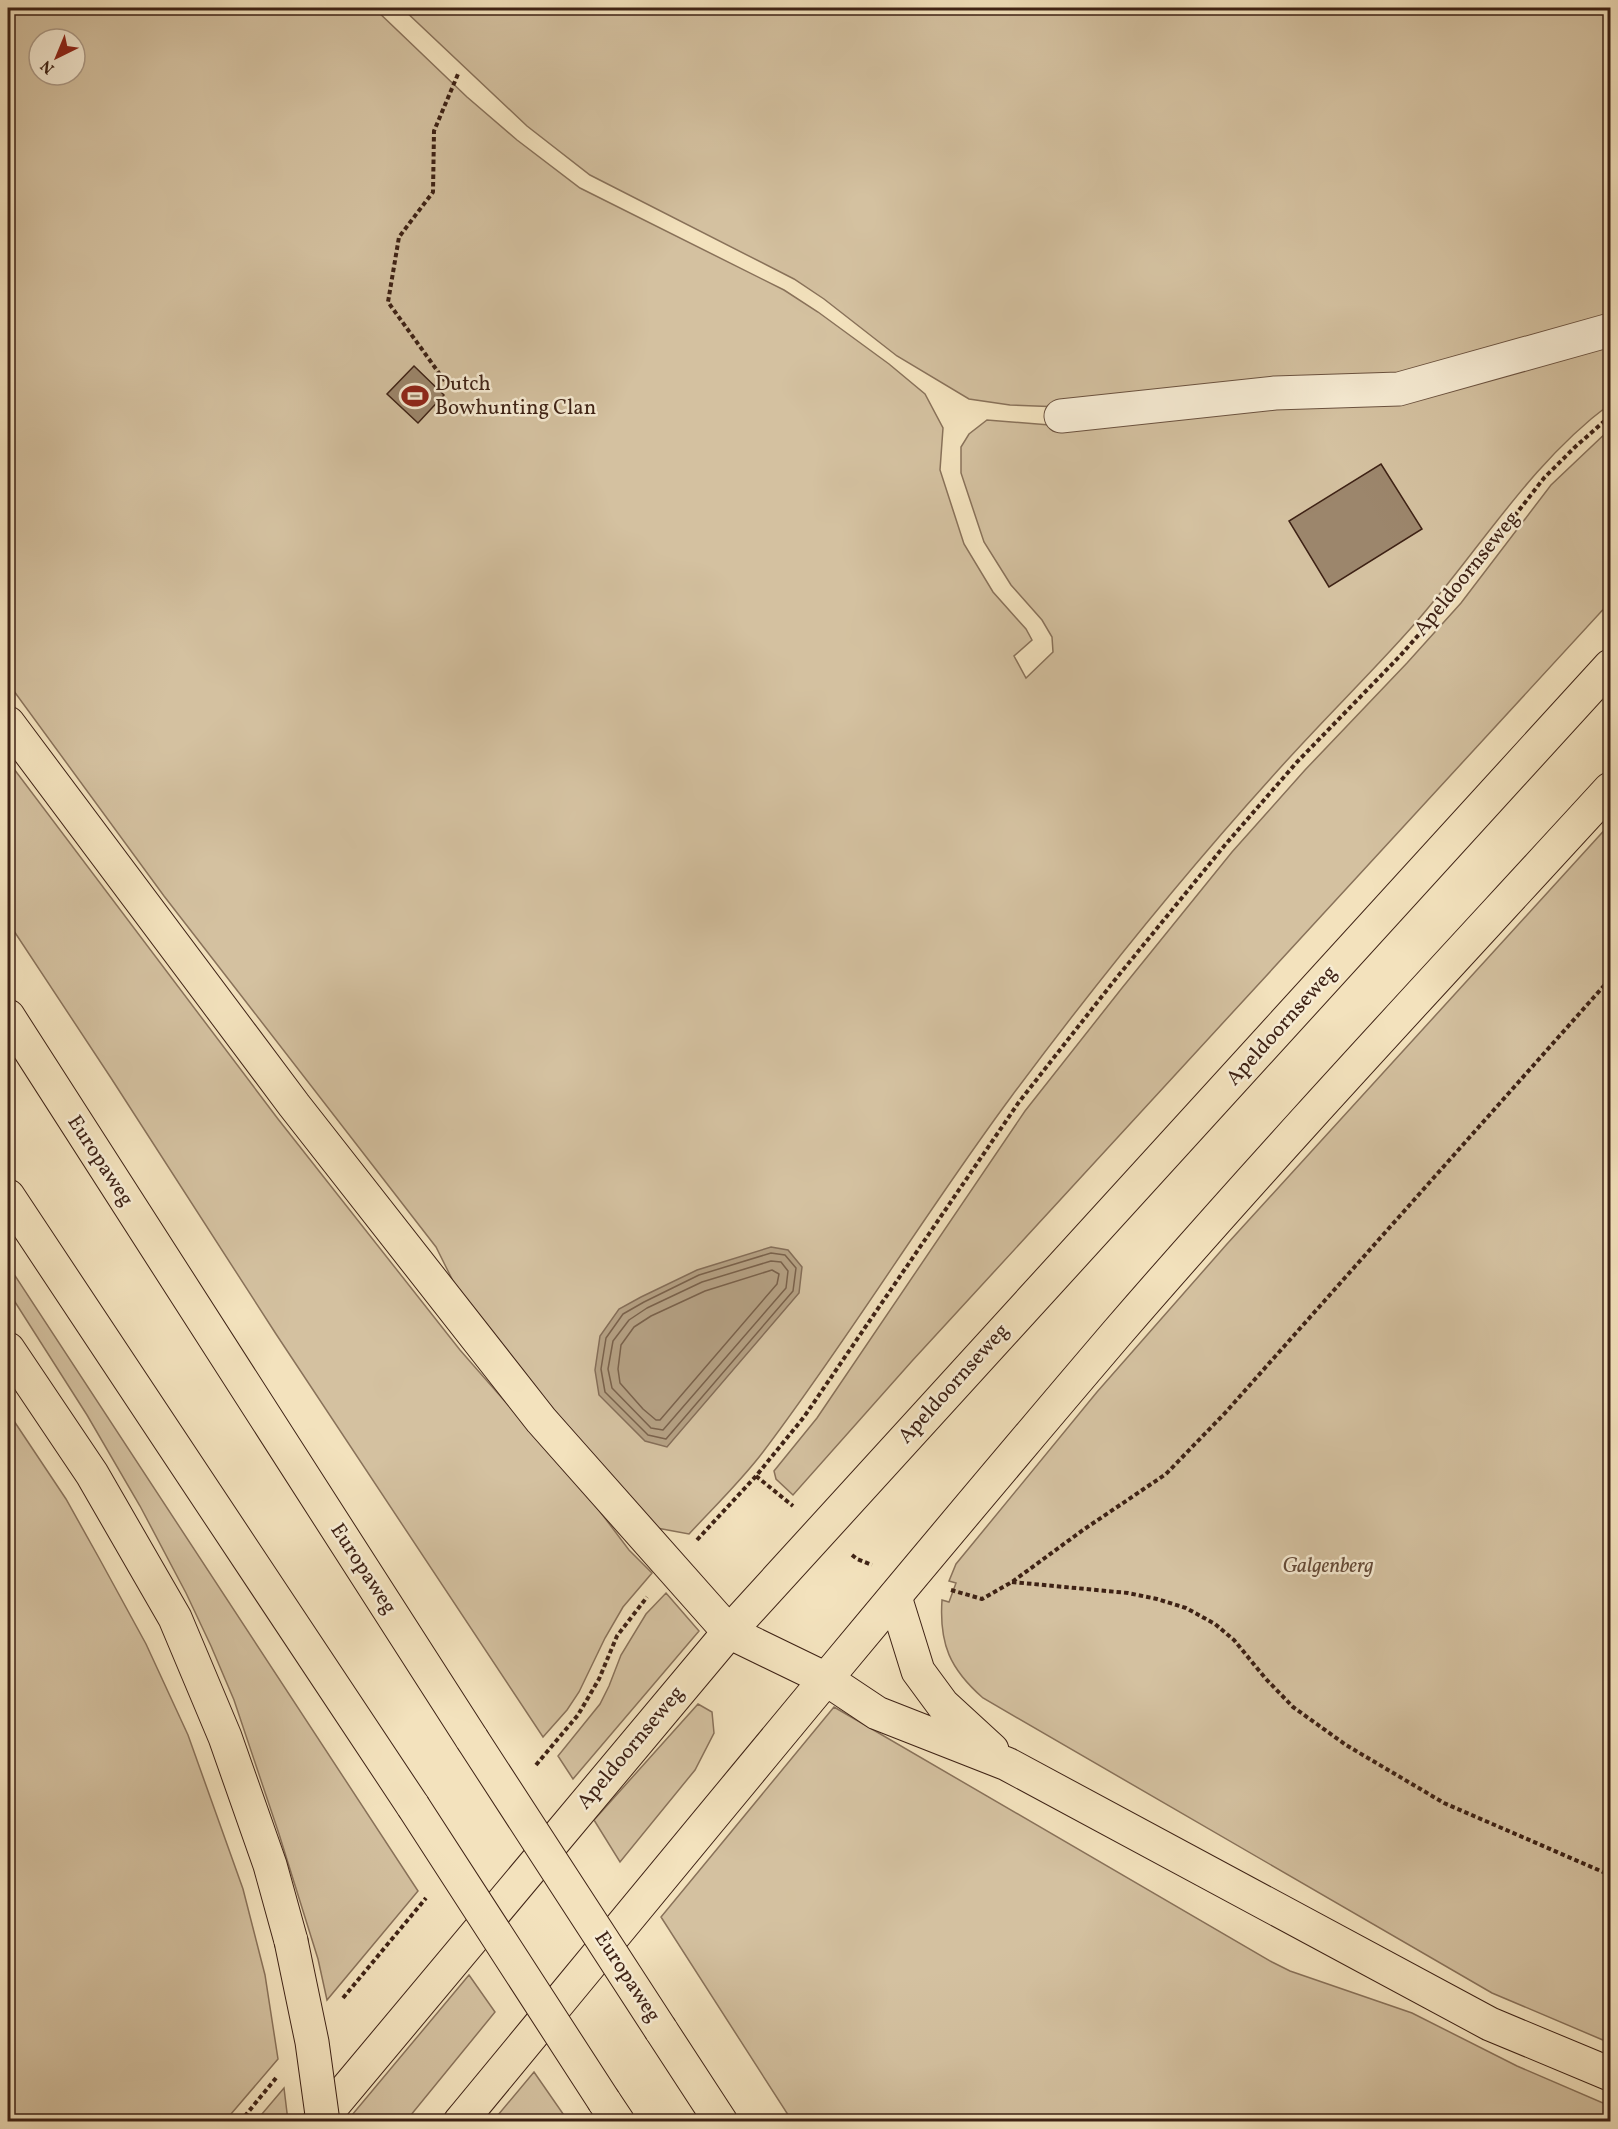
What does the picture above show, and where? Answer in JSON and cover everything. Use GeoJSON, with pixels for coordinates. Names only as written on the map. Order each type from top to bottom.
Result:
{"type":"FeatureCollection","features":[{"type":"Feature","properties":{"kind":"main road","name":"Apeldoornseweg"},"geometry":{"type":"LineString","coordinates":[[321,2121],[729,1632],[1611,666]]}},
{"type":"Feature","properties":{"kind":"main road"},"geometry":{"type":"LineString","coordinates":[[8,723],[294,1105],[541,1420],[729,1632],[826,1679],[877,1713],[1007,1764],[1490,2024],[1611,2074]]}},
{"type":"Feature","properties":{"kind":"main road"},"geometry":{"type":"LineString","coordinates":[[460,2121],[826,1679],[1128,1322],[1325,1101],[1611,789]]}},
{"type":"Feature","properties":{"kind":"main road","name":"Europaweg"},"geometry":{"type":"LineString","coordinates":[[8,1016],[721,2121]]}},
{"type":"Feature","properties":{"kind":"main road"},"geometry":{"type":"LineString","coordinates":[[8,1196],[413,1806],[611,2111]]}},
{"type":"Feature","properties":{"kind":"main road"},"geometry":{"type":"LineString","coordinates":[[8,1349],[92,1474],[175,1618],[225,1737],[270,1865],[291,1941],[312,2042],[321,2121]]}},
{"type":"Feature","properties":{"kind":"main road"},"geometry":{"type":"LineString","coordinates":[[895,1597],[918,1671],[943,1705],[1007,1764]]}},
{"type":"Feature","properties":{"kind":"street"},"geometry":{"type":"LineString","coordinates":[[1061,416],[1275,393],[1399,389],[1611,330]]}},
{"type":"Feature","properties":{"kind":"path"},"geometry":{"type":"LineString","coordinates":[[449,387],[388,302],[399,237],[433,192],[434,130],[458,74]]}},
{"type":"Feature","properties":{"kind":"path","name":"Apeldoornseweg"},"geometry":{"type":"LineString","coordinates":[[756,1476],[804,1417],[1019,1102],[1114,981],[1225,845],[1297,762],[1400,656],[1451,598],[1544,478],[1611,416]]}},
{"type":"Feature","properties":{"kind":"path"},"geometry":{"type":"LineString","coordinates":[[1611,979],[1225,1413],[1166,1474],[1012,1582],[1128,1593],[1186,1608],[1215,1624],[1234,1640],[1293,1707],[1346,1745],[1444,1803],[1611,1875]]}},
{"type":"Feature","properties":{"kind":"green space"},"geometry":{"type":"Polygon","coordinates":[[[8,8],[374,8],[467,97],[517,140],[580,188],[784,290],[889,364],[925,394],[943,428],[940,470],[964,544],[993,592],[1026,629],[1032,640],[1014,656],[1026,678],[1053,652],[1052,637],[1042,620],[1011,585],[984,542],[961,473],[961,447],[969,434],[987,420],[1062,426],[1610,339],[1610,404],[1554,454],[1411,628],[1253,798],[1146,923],[979,1141],[763,1452],[737,1484],[689,1534],[657,1528],[468,1311],[436,1247],[164,896],[8,683],[8,8]]]}},
{"type":"Feature","properties":{"kind":"green space"},"geometry":{"type":"Polygon","coordinates":[[[402,8],[1610,8],[1610,322],[1401,381],[1061,407],[1010,405],[969,399],[897,356],[824,299],[794,279],[590,175],[527,126],[402,8]]]}},
{"type":"Feature","properties":{"kind":"green space"},"geometry":{"type":"Polygon","coordinates":[[[1610,429],[1610,602],[912,1361],[793,1495],[776,1479],[774,1471],[817,1418],[1025,1111],[1232,852],[1461,603],[1551,485],[1610,429]]]}},
{"type":"Feature","properties":{"kind":"green space"},"geometry":{"type":"Polygon","coordinates":[[[8,761],[278,1119],[460,1350],[592,1501],[629,1550],[652,1573],[623,1607],[579,1692],[567,1710],[543,1737],[276,1334],[8,922],[8,761]]]}},
{"type":"Feature","properties":{"kind":"green space","name":"Galgenberg"},"geometry":{"type":"Polygon","coordinates":[[[1610,824],[1610,2043],[1492,1993],[983,1698],[962,1677],[949,1655],[942,1630],[942,1600],[949,1602],[956,1583],[949,1581],[956,1564],[1097,1392],[1227,1244],[1610,824]]]}},
{"type":"Feature","properties":{"kind":"green space"},"geometry":{"type":"Polygon","coordinates":[[[8,1265],[418,1891],[327,2000],[318,1959],[279,1834],[234,1700],[211,1646],[140,1506],[87,1415],[8,1291],[8,1265]]]}},
{"type":"Feature","properties":{"kind":"green space"},"geometry":{"type":"Polygon","coordinates":[[[8,1412],[66,1499],[146,1644],[188,1735],[243,1889],[265,1975],[278,2059],[225,2121],[8,2121],[8,1412]]]}},
{"type":"Feature","properties":{"kind":"green space"},"geometry":{"type":"Polygon","coordinates":[[[666,1593],[699,1631],[573,1779],[558,1756],[600,1704],[621,1655],[646,1614],[666,1593]]]}},
{"type":"Feature","properties":{"kind":"green space"},"geometry":{"type":"Polygon","coordinates":[[[698,1704],[712,1712],[714,1733],[695,1770],[620,1862],[594,1820],[698,1704]]]}},
{"type":"Feature","properties":{"kind":"green space"},"geometry":{"type":"Polygon","coordinates":[[[834,1707],[1272,1962],[1290,1971],[1412,2013],[1517,2066],[1610,2106],[1610,2121],[792,2121],[661,1917],[834,1707]]]}},
{"type":"Feature","properties":{"kind":"green space"},"geometry":{"type":"Polygon","coordinates":[[[469,1975],[495,2012],[406,2121],[347,2121],[469,1975]]]}},
{"type":"Feature","properties":{"kind":"green space"},"geometry":{"type":"Polygon","coordinates":[[[534,2072],[568,2121],[493,2121],[534,2072]]]}},
{"type":"Feature","properties":{"kind":"green space"},"geometry":{"type":"Polygon","coordinates":[[[284,2088],[288,2121],[256,2121],[284,2088]]]}},
{"type":"Feature","properties":{"kind":"water"},"geometry":{"type":"Polygon","coordinates":[[[771,1247],[788,1250],[802,1267],[799,1293],[667,1447],[645,1441],[599,1395],[595,1370],[600,1336],[619,1309],[641,1297],[697,1270],[771,1247]]]}},
{"type":"Feature","properties":{"kind":"building"},"geometry":{"type":"Polygon","coordinates":[[[414,366],[444,395],[418,423],[387,394],[414,366]]]}},
{"type":"Feature","properties":{"kind":"building"},"geometry":{"type":"Polygon","coordinates":[[[1381,464],[1422,529],[1329,587],[1289,521],[1381,464]]]}},
{"type":"Feature","properties":{"kind":"place","name":"Dutch Bowhunting Clan"},"geometry":{"type":"Point","coordinates":[415,396]}}]}
